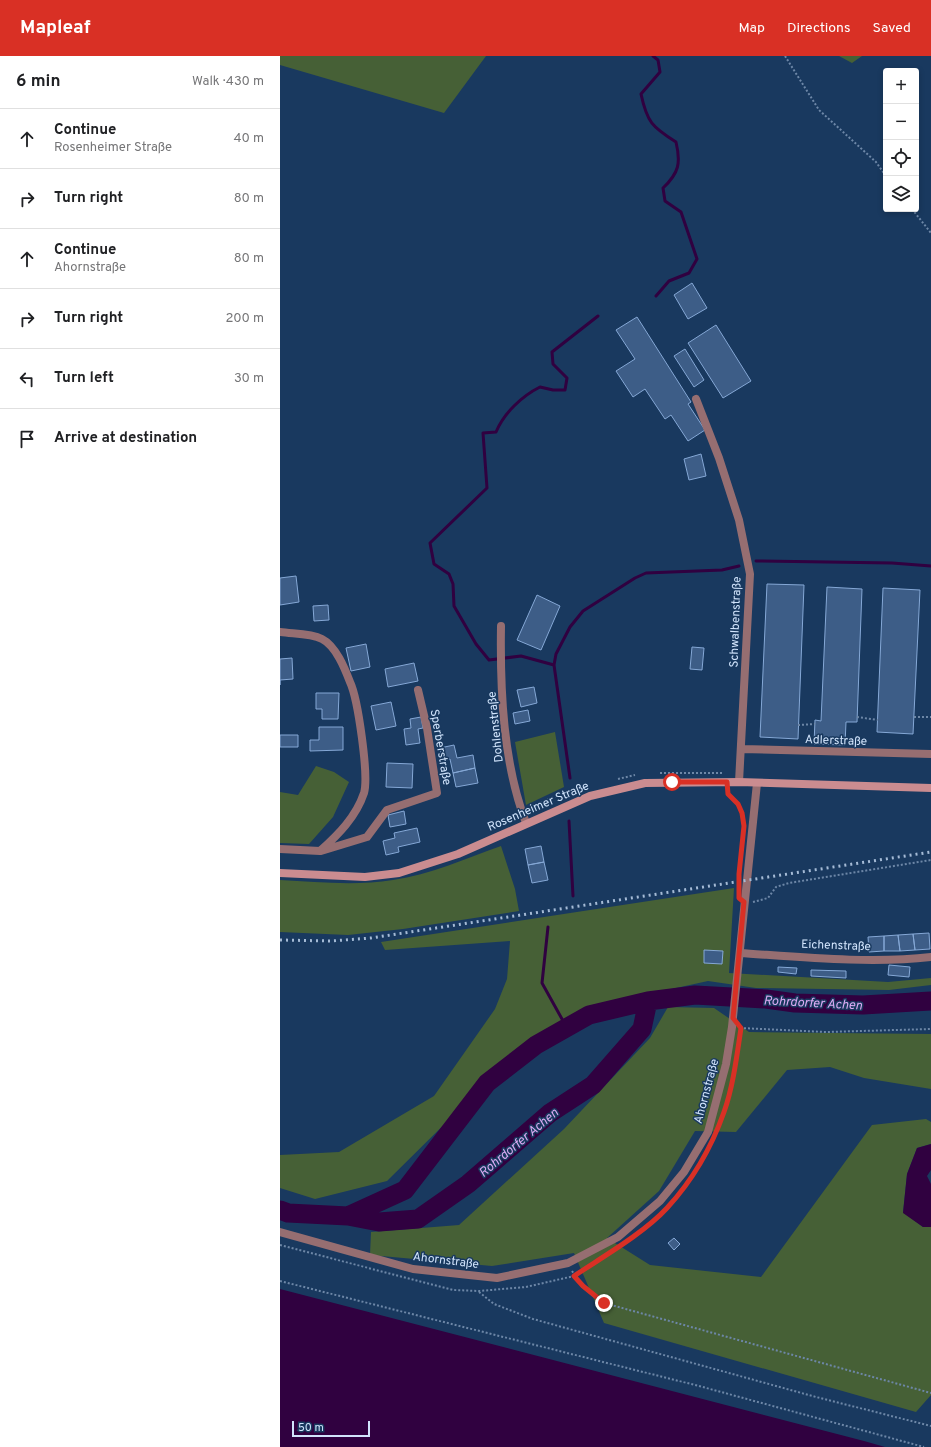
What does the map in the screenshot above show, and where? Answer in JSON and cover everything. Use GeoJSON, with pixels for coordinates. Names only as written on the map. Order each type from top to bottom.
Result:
{"type":"FeatureCollection","features":[{"type":"Feature","properties":{"kind":"main road","name":"Rosenheimer Straße"},"geometry":{"type":"LineString","coordinates":[[280,873],[365,877],[399,873],[458,854],[590,796],[645,783],[757,782],[931,788]]}},
{"type":"Feature","properties":{"kind":"street","name":"Schwalbenstraße"},"geometry":{"type":"LineString","coordinates":[[696,399],[719,458],[739,520],[750,574],[739,782]]}},
{"type":"Feature","properties":{"kind":"street","name":"Dohlenstraße"},"geometry":{"type":"LineString","coordinates":[[501,626],[501,670],[505,723],[512,772],[522,813],[526,823]]}},
{"type":"Feature","properties":{"kind":"street"},"geometry":{"type":"LineString","coordinates":[[280,632],[322,639],[331,647],[351,683],[364,750],[364,792],[350,820],[320,851]]}},
{"type":"Feature","properties":{"kind":"street","name":"Sperberstraße"},"geometry":{"type":"LineString","coordinates":[[280,849],[320,851],[367,837],[387,810],[438,793],[427,728],[418,690]]}},
{"type":"Feature","properties":{"kind":"street","name":"Adlerstraße"},"geometry":{"type":"LineString","coordinates":[[741,750],[931,754]]}},
{"type":"Feature","properties":{"kind":"street","name":"Ahornstraße"},"geometry":{"type":"LineString","coordinates":[[280,1232],[413,1269],[497,1278],[568,1263],[618,1237],[660,1201],[684,1172],[708,1132],[726,1064],[733,1018],[757,782]]}},
{"type":"Feature","properties":{"kind":"street","name":"Eichenstraße"},"geometry":{"type":"LineString","coordinates":[[740,953],[851,959],[916,959],[931,957]]}},
{"type":"Feature","properties":{"kind":"path"},"geometry":{"type":"LineString","coordinates":[[785,56],[819,110],[876,162],[883,172]]}},
{"type":"Feature","properties":{"kind":"path"},"geometry":{"type":"LineString","coordinates":[[914,212],[931,233]]}},
{"type":"Feature","properties":{"kind":"path"},"geometry":{"type":"LineString","coordinates":[[857,717],[878,720]]}},
{"type":"Feature","properties":{"kind":"path"},"geometry":{"type":"LineString","coordinates":[[914,717],[931,717]]}},
{"type":"Feature","properties":{"kind":"path"},"geometry":{"type":"LineString","coordinates":[[798,725],[815,724]]}},
{"type":"Feature","properties":{"kind":"path"},"geometry":{"type":"LineString","coordinates":[[657,773],[720,772],[728,775],[728,794],[738,804],[742,813],[744,826]]}},
{"type":"Feature","properties":{"kind":"path"},"geometry":{"type":"LineString","coordinates":[[612,780],[641,774]]}},
{"type":"Feature","properties":{"kind":"path"},"geometry":{"type":"LineString","coordinates":[[503,824],[549,799],[591,786]]}},
{"type":"Feature","properties":{"kind":"path"},"geometry":{"type":"LineString","coordinates":[[744,902],[753,902],[768,898],[776,887],[789,883],[931,860]]}},
{"type":"Feature","properties":{"kind":"path"},"geometry":{"type":"LineString","coordinates":[[733,1018],[741,1028]]}},
{"type":"Feature","properties":{"kind":"path"},"geometry":{"type":"LineString","coordinates":[[732,1027],[826,1032],[931,1029]]}},
{"type":"Feature","properties":{"kind":"path"},"geometry":{"type":"LineString","coordinates":[[720,1124],[730,1088]]}},
{"type":"Feature","properties":{"kind":"path"},"geometry":{"type":"LineString","coordinates":[[280,1245],[453,1290],[478,1291],[526,1287],[574,1276],[612,1251]]}},
{"type":"Feature","properties":{"kind":"path"},"geometry":{"type":"LineString","coordinates":[[568,1263],[574,1276],[583,1286],[604,1303],[931,1393]]}},
{"type":"Feature","properties":{"kind":"path"},"geometry":{"type":"LineString","coordinates":[[280,1281],[699,1386],[924,1447]]}},
{"type":"Feature","properties":{"kind":"path"},"geometry":{"type":"LineString","coordinates":[[478,1291],[494,1304],[533,1319],[816,1397],[931,1426]]}},
{"type":"Feature","properties":{"kind":"green space"},"geometry":{"type":"Polygon","coordinates":[[[280,56],[486,56],[444,113],[280,65],[280,56]]]}},
{"type":"Feature","properties":{"kind":"green space"},"geometry":{"type":"Polygon","coordinates":[[[839,56],[862,56],[852,63],[839,56]]]}},
{"type":"Feature","properties":{"kind":"green space"},"geometry":{"type":"Polygon","coordinates":[[[555,732],[564,787],[526,805],[515,742],[555,732]]]}},
{"type":"Feature","properties":{"kind":"green space"},"geometry":{"type":"Polygon","coordinates":[[[316,766],[334,772],[349,782],[333,817],[309,844],[280,843],[280,792],[298,795],[316,766]]]}},
{"type":"Feature","properties":{"kind":"green space"},"geometry":{"type":"Polygon","coordinates":[[[501,846],[515,889],[519,911],[403,929],[348,935],[280,932],[280,880],[365,883],[407,878],[448,866],[501,846]]]}},
{"type":"Feature","properties":{"kind":"green space"},"geometry":{"type":"Polygon","coordinates":[[[734,888],[729,973],[888,982],[931,978],[931,985],[889,990],[756,988],[708,981],[589,1007],[483,1086],[387,1181],[315,1199],[280,1188],[280,1155],[339,1152],[434,1096],[495,1009],[507,979],[510,941],[385,950],[381,942],[734,888]]]}},
{"type":"Feature","properties":{"kind":"green space"},"geometry":{"type":"Polygon","coordinates":[[[668,1007],[714,1008],[749,1032],[931,1034],[931,1089],[864,1078],[830,1067],[787,1070],[736,1132],[695,1131],[659,1191],[607,1238],[650,1265],[761,1277],[872,1125],[926,1119],[931,1122],[931,1144],[917,1148],[907,1174],[903,1212],[923,1227],[931,1227],[931,1395],[916,1412],[604,1323],[574,1253],[492,1266],[370,1255],[371,1232],[459,1225],[564,1129],[650,1038],[668,1007]]]}},
{"type":"Feature","properties":{"kind":"shaded area"},"geometry":{"type":"Polygon","coordinates":[[[931,1144],[931,1170],[927,1176],[931,1184],[931,1227],[923,1227],[903,1213],[907,1174],[917,1148],[931,1144]]]}},
{"type":"Feature","properties":{"kind":"shaded area"},"geometry":{"type":"Polygon","coordinates":[[[280,1289],[864,1441],[885,1447],[280,1447],[280,1289]]]}},
{"type":"Feature","properties":{"kind":"building"},"geometry":{"type":"Polygon","coordinates":[[[692,283],[707,308],[688,319],[674,295],[692,283]]]}},
{"type":"Feature","properties":{"kind":"building"},"geometry":{"type":"Polygon","coordinates":[[[637,317],[691,402],[688,404],[705,430],[688,441],[671,415],[665,419],[645,389],[633,397],[616,371],[635,359],[616,330],[637,317]]]}},
{"type":"Feature","properties":{"kind":"building"},"geometry":{"type":"Polygon","coordinates":[[[716,325],[751,381],[723,398],[688,343],[716,325]]]}},
{"type":"Feature","properties":{"kind":"building"},"geometry":{"type":"Polygon","coordinates":[[[685,349],[704,380],[694,387],[674,356],[685,349]]]}},
{"type":"Feature","properties":{"kind":"building"},"geometry":{"type":"Polygon","coordinates":[[[701,454],[706,476],[689,480],[684,459],[701,454]]]}},
{"type":"Feature","properties":{"kind":"building"},"geometry":{"type":"Polygon","coordinates":[[[296,576],[299,602],[280,605],[280,578],[296,576]]]}},
{"type":"Feature","properties":{"kind":"building"},"geometry":{"type":"Polygon","coordinates":[[[767,584],[804,585],[798,739],[760,737],[767,584]]]}},
{"type":"Feature","properties":{"kind":"building"},"geometry":{"type":"Polygon","coordinates":[[[827,587],[862,589],[857,722],[846,722],[845,745],[814,744],[815,720],[821,721],[827,587]]]}},
{"type":"Feature","properties":{"kind":"building"},"geometry":{"type":"Polygon","coordinates":[[[883,588],[920,590],[913,734],[877,732],[883,588]]]}},
{"type":"Feature","properties":{"kind":"building"},"geometry":{"type":"Polygon","coordinates":[[[537,595],[560,606],[541,650],[517,640],[537,595]]]}},
{"type":"Feature","properties":{"kind":"building"},"geometry":{"type":"Polygon","coordinates":[[[328,605],[329,620],[314,621],[313,606],[328,605]]]}},
{"type":"Feature","properties":{"kind":"building"},"geometry":{"type":"Polygon","coordinates":[[[366,644],[370,667],[351,671],[346,648],[366,644]]]}},
{"type":"Feature","properties":{"kind":"building"},"geometry":{"type":"Polygon","coordinates":[[[692,647],[704,648],[702,670],[690,669],[692,647]]]}},
{"type":"Feature","properties":{"kind":"building"},"geometry":{"type":"Polygon","coordinates":[[[292,658],[293,679],[280,680],[280,659],[292,658]]]}},
{"type":"Feature","properties":{"kind":"building"},"geometry":{"type":"Polygon","coordinates":[[[414,663],[418,681],[388,687],[385,669],[414,663]]]}},
{"type":"Feature","properties":{"kind":"building"},"geometry":{"type":"Polygon","coordinates":[[[534,687],[537,703],[521,707],[517,690],[534,687]]]}},
{"type":"Feature","properties":{"kind":"building"},"geometry":{"type":"Polygon","coordinates":[[[316,693],[339,693],[338,719],[322,719],[322,709],[316,709],[316,693]]]}},
{"type":"Feature","properties":{"kind":"building"},"geometry":{"type":"Polygon","coordinates":[[[391,702],[396,726],[376,730],[371,706],[391,702]]]}},
{"type":"Feature","properties":{"kind":"building"},"geometry":{"type":"Polygon","coordinates":[[[528,710],[530,721],[515,724],[513,713],[528,710]]]}},
{"type":"Feature","properties":{"kind":"building"},"geometry":{"type":"Polygon","coordinates":[[[421,717],[423,728],[418,729],[420,743],[406,745],[404,729],[411,728],[410,719],[421,717]]]}},
{"type":"Feature","properties":{"kind":"building"},"geometry":{"type":"Polygon","coordinates":[[[319,727],[343,727],[343,750],[310,751],[310,740],[319,740],[319,727]]]}},
{"type":"Feature","properties":{"kind":"building"},"geometry":{"type":"Polygon","coordinates":[[[280,735],[298,735],[298,747],[280,747],[280,735]]]}},
{"type":"Feature","properties":{"kind":"building"},"geometry":{"type":"Polygon","coordinates":[[[454,745],[457,758],[473,755],[475,768],[453,773],[450,759],[442,761],[440,748],[454,745]]]}},
{"type":"Feature","properties":{"kind":"building"},"geometry":{"type":"Polygon","coordinates":[[[387,763],[413,764],[412,788],[386,787],[387,763]]]}},
{"type":"Feature","properties":{"kind":"building"},"geometry":{"type":"Polygon","coordinates":[[[475,768],[478,783],[456,787],[453,773],[475,768]]]}},
{"type":"Feature","properties":{"kind":"building"},"geometry":{"type":"Polygon","coordinates":[[[404,811],[406,824],[390,827],[388,815],[404,811]]]}},
{"type":"Feature","properties":{"kind":"building"},"geometry":{"type":"Polygon","coordinates":[[[417,828],[420,842],[398,847],[399,852],[386,855],[383,841],[395,838],[394,833],[417,828]]]}},
{"type":"Feature","properties":{"kind":"building"},"geometry":{"type":"Polygon","coordinates":[[[541,846],[544,862],[528,865],[525,849],[541,846]]]}},
{"type":"Feature","properties":{"kind":"building"},"geometry":{"type":"Polygon","coordinates":[[[544,862],[548,880],[532,883],[528,865],[544,862]]]}},
{"type":"Feature","properties":{"kind":"building"},"geometry":{"type":"Polygon","coordinates":[[[929,933],[930,949],[915,950],[913,934],[929,933]]]}},
{"type":"Feature","properties":{"kind":"building"},"geometry":{"type":"Polygon","coordinates":[[[913,934],[915,950],[900,951],[898,935],[913,934]]]}},
{"type":"Feature","properties":{"kind":"building"},"geometry":{"type":"Polygon","coordinates":[[[898,935],[900,951],[884,951],[884,936],[898,935]]]}},
{"type":"Feature","properties":{"kind":"building"},"geometry":{"type":"Polygon","coordinates":[[[884,936],[884,951],[869,952],[868,937],[884,936]]]}},
{"type":"Feature","properties":{"kind":"building"},"geometry":{"type":"Polygon","coordinates":[[[704,950],[723,951],[722,964],[704,963],[704,950]]]}},
{"type":"Feature","properties":{"kind":"building"},"geometry":{"type":"Polygon","coordinates":[[[889,965],[910,967],[909,977],[888,975],[889,965]]]}},
{"type":"Feature","properties":{"kind":"building"},"geometry":{"type":"Polygon","coordinates":[[[778,967],[797,968],[796,974],[778,972],[778,967]]]}},
{"type":"Feature","properties":{"kind":"building"},"geometry":{"type":"Polygon","coordinates":[[[811,970],[846,971],[846,978],[811,976],[811,970]]]}},
{"type":"Feature","properties":{"kind":"building"},"geometry":{"type":"Polygon","coordinates":[[[674,1238],[680,1244],[674,1250],[668,1243],[674,1238]]]}},
{"type":"Feature","properties":{"kind":"waterway"},"geometry":{"type":"LineString","coordinates":[[653,56],[658,60],[660,72],[641,94],[648,118],[656,128],[676,142],[678,162],[675,172],[663,188],[665,201],[681,212],[697,259],[689,273],[669,281],[656,296]]}},
{"type":"Feature","properties":{"kind":"waterway"},"geometry":{"type":"LineString","coordinates":[[554,665],[521,656],[489,660],[476,644],[454,606],[453,584],[449,574],[434,564],[430,543],[487,488],[483,433],[496,432],[499,425],[514,406],[520,400],[540,387],[553,390],[565,390],[567,378],[553,364],[552,352],[598,316]]}},
{"type":"Feature","properties":{"kind":"waterway"},"geometry":{"type":"LineString","coordinates":[[756,561],[892,563],[931,566]]}},
{"type":"Feature","properties":{"kind":"waterway"},"geometry":{"type":"LineString","coordinates":[[570,778],[554,665],[556,654],[570,627],[583,611],[635,578],[646,573],[722,570],[739,566]]}},
{"type":"Feature","properties":{"kind":"waterway"},"geometry":{"type":"LineString","coordinates":[[569,821],[573,896]]}},
{"type":"Feature","properties":{"kind":"waterway"},"geometry":{"type":"LineString","coordinates":[[548,927],[542,983],[567,1028]]}},
{"type":"Feature","properties":{"kind":"waterway","name":"Rohrdorfer Achen"},"geometry":{"type":"LineString","coordinates":[[280,1210],[288,1213],[348,1216],[405,1190],[487,1083],[536,1045],[589,1015],[648,1001],[695,995],[766,999],[795,1003],[863,1005],[931,1001]]}},
{"type":"Feature","properties":{"kind":"waterway","name":"Rohrdorfer Achen"},"geometry":{"type":"LineString","coordinates":[[348,1216],[379,1222],[418,1219],[468,1184],[550,1113],[593,1085],[642,1029],[648,1001]]}},
{"type":"Feature","properties":{"kind":"railway"},"geometry":{"type":"LineString","coordinates":[[280,940],[331,941],[371,938],[931,852]]}},
{"type":"Feature","properties":{"kind":"route"},"geometry":{"type":"LineString","coordinates":[[604,1303],[583,1286],[574,1276],[625,1243],[667,1209],[687,1184],[714,1137],[725,1110],[738,1051],[741,1028],[733,1018],[744,902],[739,898],[739,874],[744,826],[742,813],[738,804],[728,794],[727,782],[672,782]]}}]}
